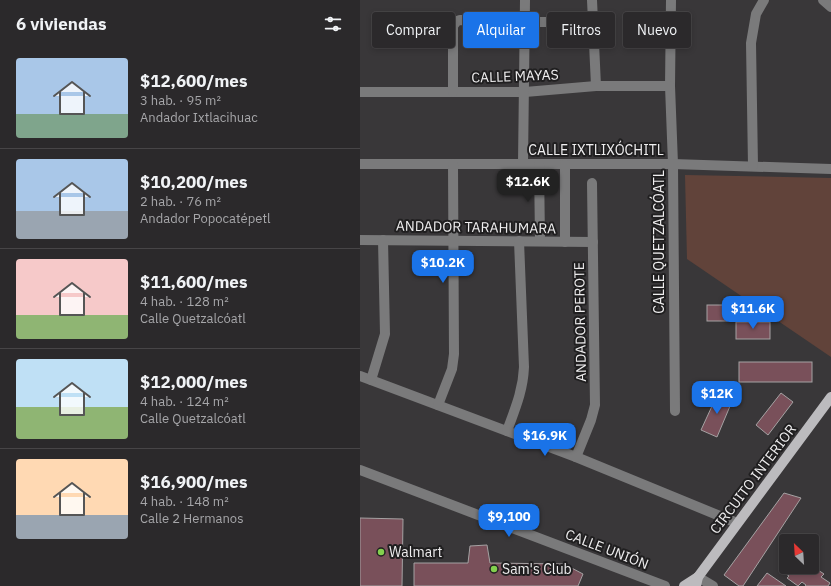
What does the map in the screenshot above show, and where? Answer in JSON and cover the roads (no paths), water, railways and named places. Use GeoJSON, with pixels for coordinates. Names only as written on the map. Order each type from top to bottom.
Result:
{"type":"FeatureCollection","features":[{"type":"Feature","properties":{"kind":"main road","name":"CIRCUITO INTERIOR"},"geometry":{"type":"LineString","coordinates":[[684,586],[697,582],[737,523],[831,397]]}},
{"type":"Feature","properties":{"kind":"street"},"geometry":{"type":"LineString","coordinates":[[525,0],[526,12]]}},
{"type":"Feature","properties":{"kind":"street"},"geometry":{"type":"LineString","coordinates":[[592,0],[592,12]]}},
{"type":"Feature","properties":{"kind":"street","name":"CALLE QUETZALCÓATL"},"geometry":{"type":"LineString","coordinates":[[671,0],[670,86],[675,411]]}},
{"type":"Feature","properties":{"kind":"street"},"geometry":{"type":"LineString","coordinates":[[753,166],[751,43],[756,14],[764,0]]}},
{"type":"Feature","properties":{"kind":"street"},"geometry":{"type":"LineString","coordinates":[[824,0],[831,7]]}},
{"type":"Feature","properties":{"kind":"street"},"geometry":{"type":"LineString","coordinates":[[453,92],[453,26],[457,21],[463,20]]}},
{"type":"Feature","properties":{"kind":"street"},"geometry":{"type":"LineString","coordinates":[[523,163],[526,48]]}},
{"type":"Feature","properties":{"kind":"street"},"geometry":{"type":"LineString","coordinates":[[594,48],[596,86]]}},
{"type":"Feature","properties":{"kind":"street","name":"CALLE MAYAS"},"geometry":{"type":"LineString","coordinates":[[360,92],[525,92],[596,86],[670,86]]}},
{"type":"Feature","properties":{"kind":"street","name":"CALLE IXTLIXÓCHITL"},"geometry":{"type":"LineString","coordinates":[[360,164],[672,164],[831,169]]}},
{"type":"Feature","properties":{"kind":"street"},"geometry":{"type":"LineString","coordinates":[[438,404],[452,369],[454,354],[453,164]]}},
{"type":"Feature","properties":{"kind":"street"},"geometry":{"type":"LineString","coordinates":[[539,164],[540,241]]}},
{"type":"Feature","properties":{"kind":"street"},"geometry":{"type":"LineString","coordinates":[[565,164],[565,242]]}},
{"type":"Feature","properties":{"kind":"street","name":"ANDADOR PEROTE"},"geometry":{"type":"LineString","coordinates":[[576,457],[591,420],[595,405],[592,183]]}},
{"type":"Feature","properties":{"kind":"street","name":"ANDADOR TARAHUMARA"},"geometry":{"type":"LineString","coordinates":[[360,240],[593,242]]}},
{"type":"Feature","properties":{"kind":"street"},"geometry":{"type":"LineString","coordinates":[[371,380],[385,334],[383,240]]}},
{"type":"Feature","properties":{"kind":"street"},"geometry":{"type":"LineString","coordinates":[[507,431],[520,396],[524,367],[518,241]]}},
{"type":"Feature","properties":{"kind":"street"},"geometry":{"type":"LineString","coordinates":[[360,376],[576,457],[737,523]]}},
{"type":"Feature","properties":{"kind":"street","name":"CALLE UNIÓN"},"geometry":{"type":"LineString","coordinates":[[360,470],[665,586]]}},
{"type":"Feature","properties":{"kind":"street"},"geometry":{"type":"LineString","coordinates":[[697,582],[713,586]]}},
{"type":"Feature","properties":{"kind":"place","name":"Walmart"},"geometry":{"type":"Point","coordinates":[381,552]}},
{"type":"Feature","properties":{"kind":"place","name":"Sam's Club"},"geometry":{"type":"Point","coordinates":[494,569]}}]}
